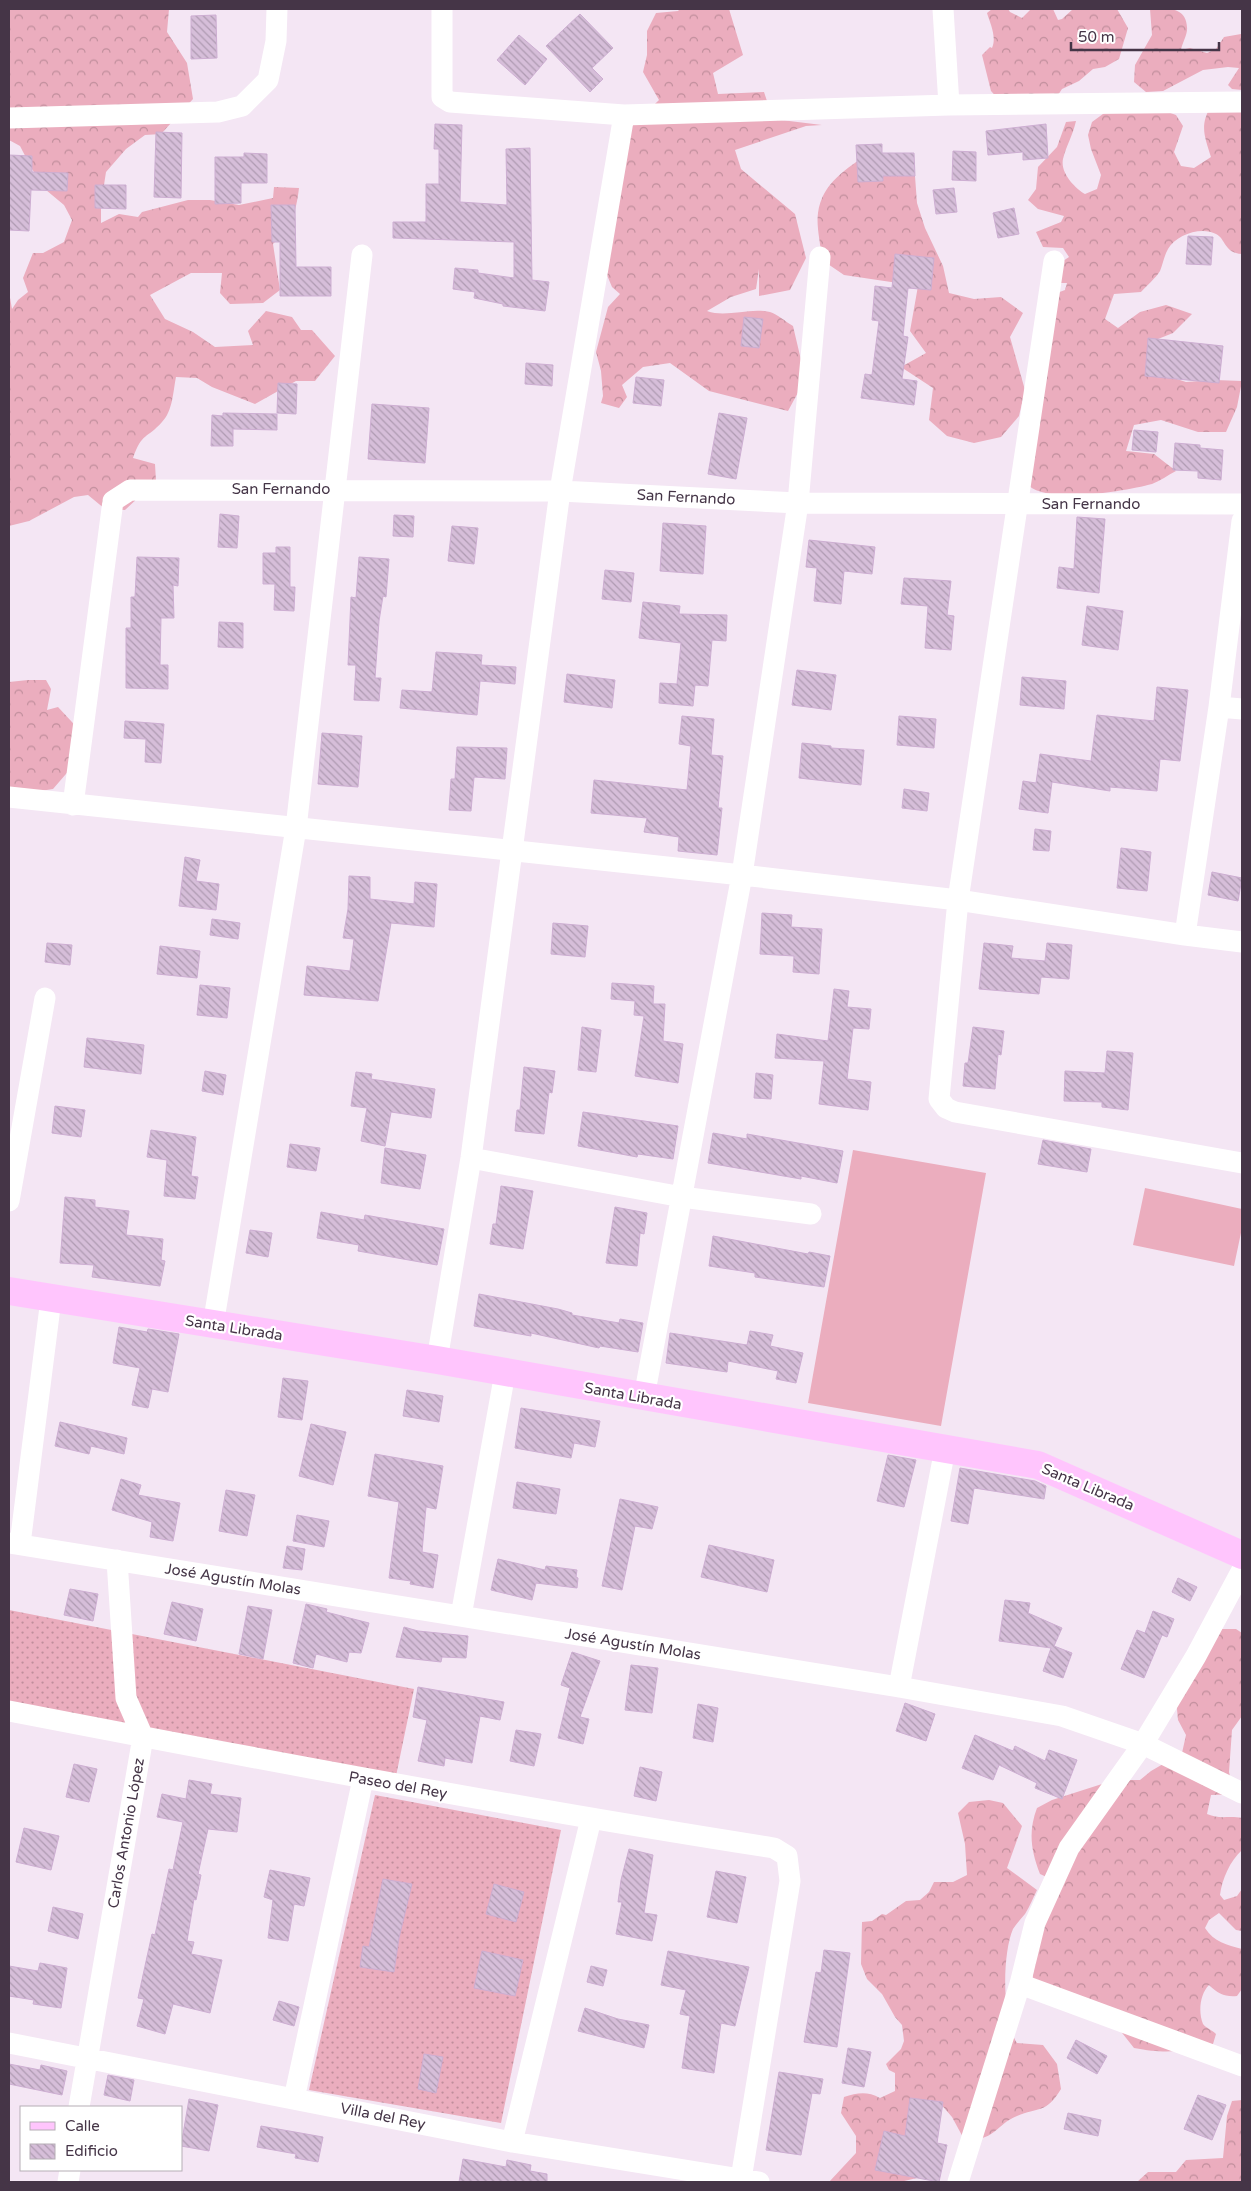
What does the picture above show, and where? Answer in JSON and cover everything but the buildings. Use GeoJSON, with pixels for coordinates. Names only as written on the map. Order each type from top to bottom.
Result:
{"type":"FeatureCollection","features":[{"type":"Feature","properties":{"kind":"street"},"geometry":{"type":"LineString","coordinates":[[9,118],[218,112],[242,106],[268,80],[276,41],[277,9]]}},
{"type":"Feature","properties":{"kind":"street"},"geometry":{"type":"LineString","coordinates":[[442,9],[442,97],[450,102],[624,115],[949,105],[1242,102]]}},
{"type":"Feature","properties":{"kind":"street"},"geometry":{"type":"LineString","coordinates":[[943,9],[949,105]]}},
{"type":"Feature","properties":{"kind":"street"},"geometry":{"type":"LineString","coordinates":[[437,1360],[471,1158],[560,491],[624,115]]}},
{"type":"Feature","properties":{"kind":"street"},"geometry":{"type":"LineString","coordinates":[[212,1325],[296,828],[362,255]]}},
{"type":"Feature","properties":{"kind":"street"},"geometry":{"type":"LineString","coordinates":[[644,1398],[742,875],[798,503],[820,257]]}},
{"type":"Feature","properties":{"kind":"street"},"geometry":{"type":"LineString","coordinates":[[1054,261],[958,900],[939,1099],[946,1108],[955,1112],[1242,1163]]}},
{"type":"Feature","properties":{"kind":"street","name":"San Fernando"},"geometry":{"type":"LineString","coordinates":[[73,805],[112,501],[130,490],[560,491],[798,503],[1242,504]]}},
{"type":"Feature","properties":{"kind":"street"},"geometry":{"type":"LineString","coordinates":[[1185,935],[1219,707],[1242,521]]}},
{"type":"Feature","properties":{"kind":"street"},"geometry":{"type":"LineString","coordinates":[[1219,707],[1242,709]]}},
{"type":"Feature","properties":{"kind":"street"},"geometry":{"type":"LineString","coordinates":[[9,797],[513,850],[958,900],[1242,942]]}},
{"type":"Feature","properties":{"kind":"street"},"geometry":{"type":"LineString","coordinates":[[9,1201],[45,998]]}},
{"type":"Feature","properties":{"kind":"street"},"geometry":{"type":"LineString","coordinates":[[471,1158],[682,1197],[811,1214]]}},
{"type":"Feature","properties":{"kind":"street","name":"Santa Librada"},"geometry":{"type":"LineString","coordinates":[[9,1291],[51,1300],[437,1360],[644,1398],[1038,1465],[1242,1555]]}},
{"type":"Feature","properties":{"kind":"street"},"geometry":{"type":"LineString","coordinates":[[14,1544],[51,1300]]}},
{"type":"Feature","properties":{"kind":"street"},"geometry":{"type":"LineString","coordinates":[[461,1616],[505,1373]]}},
{"type":"Feature","properties":{"kind":"street"},"geometry":{"type":"LineString","coordinates":[[899,1687],[945,1449]]}},
{"type":"Feature","properties":{"kind":"street","name":"José Agustín Molas"},"geometry":{"type":"LineString","coordinates":[[14,1544],[899,1687],[1062,1716],[1143,1744],[1242,1793]]}},
{"type":"Feature","properties":{"kind":"street","name":"Carlos Antonio López"},"geometry":{"type":"LineString","coordinates":[[79,2106],[143,1737],[126,1698],[117,1560]]}},
{"type":"Feature","properties":{"kind":"street"},"geometry":{"type":"LineString","coordinates":[[958,2182],[1020,1984],[1036,1923],[1069,1848],[1143,1744],[1196,1656],[1242,1570]]}},
{"type":"Feature","properties":{"kind":"street","name":"Paseo del Rey"},"geometry":{"type":"LineString","coordinates":[[9,1711],[363,1779],[591,1819],[774,1848],[787,1856],[790,1881],[750,2180]]}},
{"type":"Feature","properties":{"kind":"street"},"geometry":{"type":"LineString","coordinates":[[294,2099],[363,1779]]}},
{"type":"Feature","properties":{"kind":"street"},"geometry":{"type":"LineString","coordinates":[[512,2142],[591,1819]]}},
{"type":"Feature","properties":{"kind":"street"},"geometry":{"type":"LineString","coordinates":[[1020,1984],[1242,2066]]}},
{"type":"Feature","properties":{"kind":"street","name":"Villa del Rey"},"geometry":{"type":"LineString","coordinates":[[9,2043],[512,2142],[750,2180]]}},
{"type":"Feature","properties":{"kind":"green space"},"geometry":{"type":"Polygon","coordinates":[[[9,9],[169,9],[167,32],[187,63],[193,99],[161,134],[145,135],[126,149],[106,172],[101,204],[101,223],[119,214],[138,217],[142,212],[188,200],[210,200],[239,205],[273,198],[274,187],[299,188],[292,219],[273,244],[280,290],[263,303],[230,304],[220,293],[222,273],[191,273],[150,295],[165,319],[193,332],[215,347],[253,345],[248,331],[266,311],[292,317],[301,330],[312,330],[335,356],[315,381],[296,381],[255,404],[212,387],[197,378],[176,377],[172,401],[166,417],[142,440],[133,458],[155,464],[156,481],[125,510],[105,509],[88,495],[74,497],[29,521],[9,526],[9,292],[12,309],[18,300],[28,292],[23,278],[33,253],[43,253],[64,242],[72,220],[64,205],[46,190],[20,146],[9,140],[9,9]]]}},
{"type":"Feature","properties":{"kind":"green space"},"geometry":{"type":"Polygon","coordinates":[[[680,9],[729,9],[743,55],[713,73],[718,94],[764,92],[773,119],[822,125],[806,126],[735,150],[741,169],[795,214],[806,258],[790,290],[759,296],[759,269],[756,289],[731,297],[707,311],[715,313],[770,312],[793,326],[801,360],[801,387],[788,411],[709,391],[670,363],[643,367],[622,385],[627,397],[619,408],[601,403],[603,396],[601,371],[596,352],[608,307],[620,294],[612,287],[604,268],[625,133],[659,100],[643,72],[647,55],[647,31],[656,13],[678,11],[680,9]]]}},
{"type":"Feature","properties":{"kind":"green space"},"geometry":{"type":"Polygon","coordinates":[[[992,9],[1008,9],[1022,18],[1031,9],[1053,9],[1058,20],[1062,19],[1073,9],[1117,9],[1128,28],[1119,59],[1105,67],[1093,69],[1079,81],[1062,89],[1058,95],[1001,102],[991,91],[982,55],[990,47],[992,48],[993,44],[994,39],[987,13],[992,9]]]}},
{"type":"Feature","properties":{"kind":"green space"},"geometry":{"type":"Polygon","coordinates":[[[1150,9],[1174,10],[1183,15],[1186,20],[1187,30],[1181,50],[1190,48],[1207,53],[1216,49],[1224,37],[1241,34],[1242,90],[1232,89],[1228,85],[1239,68],[1228,67],[1203,70],[1163,91],[1146,92],[1134,82],[1135,65],[1152,35],[1150,9]]]}},
{"type":"Feature","properties":{"kind":"green space"},"geometry":{"type":"Polygon","coordinates":[[[1211,106],[1242,112],[1242,254],[1228,249],[1216,234],[1203,231],[1189,233],[1172,244],[1165,254],[1160,271],[1141,292],[1114,294],[1105,319],[1118,328],[1140,312],[1166,305],[1192,314],[1173,333],[1148,343],[1149,370],[1186,382],[1242,381],[1237,407],[1226,432],[1198,432],[1161,420],[1134,425],[1126,451],[1154,454],[1176,471],[1152,484],[1125,490],[1070,495],[1039,491],[1029,486],[1038,300],[1065,290],[1067,283],[1059,283],[1060,263],[1069,257],[1063,248],[1043,247],[1036,232],[1061,222],[1064,216],[1038,209],[1028,200],[1036,189],[1038,167],[1057,147],[1066,122],[1076,121],[1063,159],[1064,170],[1073,184],[1085,194],[1097,189],[1101,175],[1088,135],[1092,122],[1107,111],[1162,110],[1176,115],[1183,126],[1174,152],[1181,166],[1194,168],[1211,157],[1204,126],[1211,106]]]}},
{"type":"Feature","properties":{"kind":"green space"},"geometry":{"type":"Polygon","coordinates":[[[870,153],[915,176],[917,203],[925,228],[943,266],[949,293],[974,299],[1001,297],[1023,313],[1010,337],[1025,390],[1019,416],[1001,437],[974,443],[947,436],[929,420],[933,388],[901,367],[926,353],[910,331],[918,286],[844,275],[822,260],[818,230],[820,202],[837,177],[870,153]]]}},
{"type":"Feature","properties":{"kind":"green space"},"geometry":{"type":"Polygon","coordinates":[[[46,680],[51,689],[47,710],[58,707],[85,736],[72,767],[53,789],[21,794],[9,793],[9,682],[46,680]]]}},
{"type":"Feature","properties":{"kind":"green space"},"geometry":{"type":"Polygon","coordinates":[[[853,1150],[986,1173],[941,1426],[808,1403],[853,1150]]]}},
{"type":"Feature","properties":{"kind":"green space"},"geometry":{"type":"Polygon","coordinates":[[[1145,1188],[1242,1209],[1242,1228],[1234,1266],[1133,1245],[1145,1188]]]}},
{"type":"Feature","properties":{"kind":"green space"},"geometry":{"type":"Polygon","coordinates":[[[9,1610],[414,1689],[396,1776],[9,1703],[9,1610]]]}},
{"type":"Feature","properties":{"kind":"green space"},"geometry":{"type":"Polygon","coordinates":[[[1216,1629],[1236,1629],[1242,1633],[1242,1716],[1232,1730],[1229,1772],[1231,1781],[1242,1781],[1242,1794],[1211,1795],[1207,1814],[1216,1817],[1242,1818],[1242,1850],[1227,1871],[1220,1895],[1224,1900],[1237,1896],[1242,1889],[1242,1931],[1236,1930],[1219,1913],[1209,1920],[1205,1928],[1217,1940],[1242,1949],[1242,1989],[1237,1996],[1229,1996],[1215,1991],[1209,1985],[1206,1989],[1201,2003],[1201,2019],[1204,2025],[1216,2034],[1213,2044],[1174,2051],[1134,2048],[1119,2029],[1032,1989],[1037,1920],[1051,1879],[1040,1874],[1033,1849],[1032,1825],[1037,1808],[1052,1800],[1102,1784],[1122,1780],[1140,1780],[1151,1771],[1182,1753],[1186,1735],[1178,1720],[1175,1688],[1216,1629]]]}},
{"type":"Feature","properties":{"kind":"green space"},"geometry":{"type":"Polygon","coordinates":[[[375,1795],[561,1830],[501,2123],[309,2090],[375,1795]]]}},
{"type":"Feature","properties":{"kind":"green space"},"geometry":{"type":"Polygon","coordinates":[[[989,1800],[1003,1803],[1022,1826],[1007,1868],[1037,1890],[1025,1914],[1013,1929],[1009,1940],[1005,1970],[1008,2019],[1017,2043],[1043,2045],[1057,2064],[1061,2089],[1056,2097],[1046,2106],[1013,2118],[985,2137],[965,2141],[952,2117],[939,2102],[917,2178],[900,2182],[829,2182],[856,2153],[856,2136],[841,2113],[844,2097],[862,2093],[880,2098],[895,2091],[895,2073],[889,2070],[886,2064],[901,2049],[904,2041],[902,2025],[895,2017],[882,1994],[867,1979],[861,1964],[862,1922],[872,1921],[882,1914],[886,1915],[906,1901],[920,1900],[929,1892],[934,1882],[953,1882],[967,1875],[965,1844],[958,1813],[969,1802],[989,1800]]]}},
{"type":"Feature","properties":{"kind":"green space"},"geometry":{"type":"Polygon","coordinates":[[[1242,2100],[1242,2182],[1137,2182],[1148,2172],[1176,2172],[1186,2160],[1223,2158],[1227,2116],[1232,2101],[1242,2100]]]}}]}
